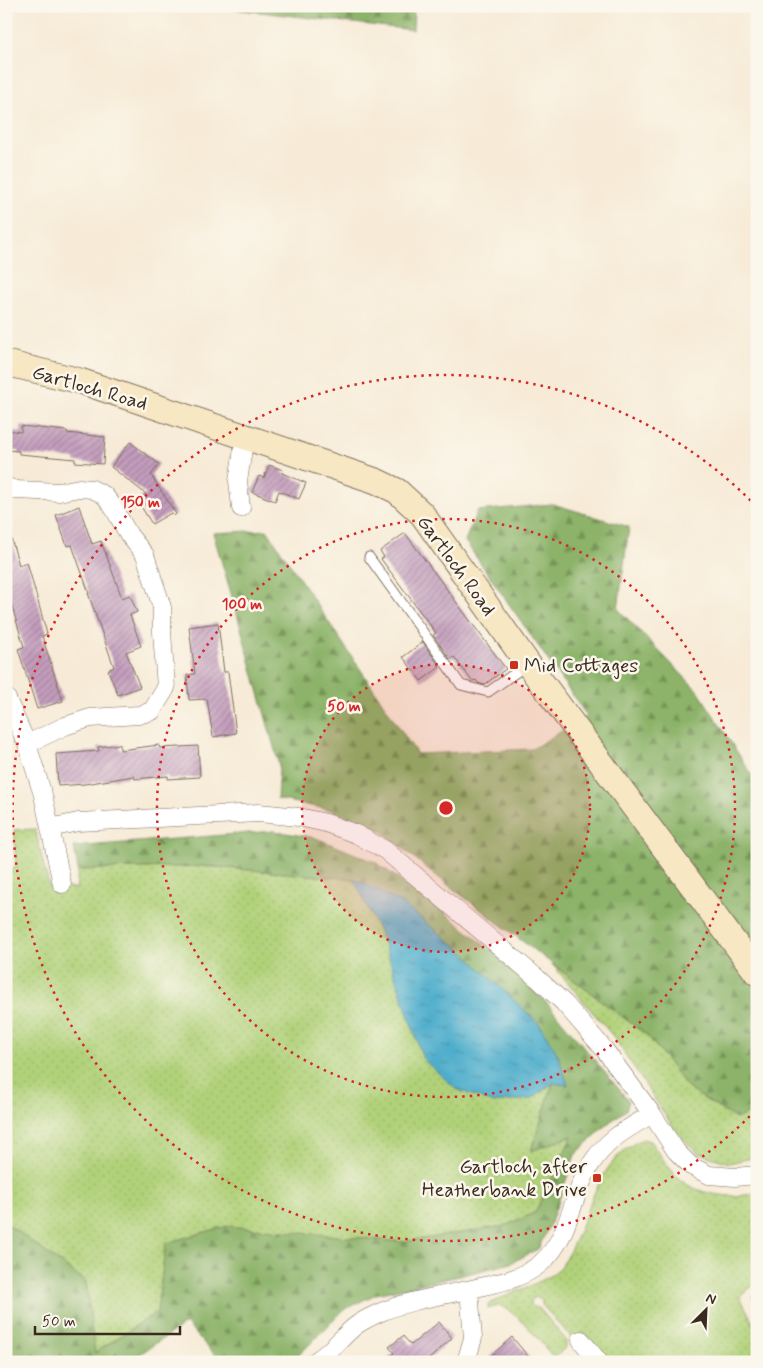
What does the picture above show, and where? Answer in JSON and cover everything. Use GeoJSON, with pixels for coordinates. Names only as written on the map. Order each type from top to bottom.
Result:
{"type":"FeatureCollection","features":[{"type":"Feature","properties":{"kind":"main road","name":"Gartloch Road"},"geometry":{"type":"LineString","coordinates":[[6,363],[80,381],[376,481],[397,491],[422,514],[528,664],[757,973]]}},
{"type":"Feature","properties":{"kind":"street"},"geometry":{"type":"LineString","coordinates":[[242,508],[238,481],[245,436]]}},
{"type":"Feature","properties":{"kind":"street"},"geometry":{"type":"LineString","coordinates":[[6,487],[17,490],[59,492],[79,488],[92,489],[104,495],[112,504],[129,535],[145,555],[162,607],[166,688],[152,711],[139,715],[90,718],[65,726],[27,744]]}},
{"type":"Feature","properties":{"kind":"street"},"geometry":{"type":"LineString","coordinates":[[6,697],[27,744],[43,794],[62,884]]}},
{"type":"Feature","properties":{"kind":"street"},"geometry":{"type":"LineString","coordinates":[[50,828],[78,822],[259,813],[326,822],[356,834],[384,850],[537,978],[564,1003],[604,1049],[652,1114],[676,1151],[691,1166],[709,1175],[735,1177],[757,1174]]}},
{"type":"Feature","properties":{"kind":"street"},"geometry":{"type":"LineString","coordinates":[[314,1362],[323,1357],[356,1326],[380,1312],[406,1304],[504,1282],[526,1274],[552,1253],[566,1228],[578,1189],[591,1164],[612,1139],[652,1114]]}},
{"type":"Feature","properties":{"kind":"street"},"geometry":{"type":"LineString","coordinates":[[466,1362],[473,1338],[469,1290]]}},
{"type":"Feature","properties":{"kind":"street"},"geometry":{"type":"LineString","coordinates":[[581,1340],[599,1362]]}},
{"type":"Feature","properties":{"kind":"lane"},"geometry":{"type":"LineString","coordinates":[[369,557],[461,685],[488,692],[528,664]]}},
{"type":"Feature","properties":{"kind":"green space"},"geometry":{"type":"Polygon","coordinates":[[[208,6],[414,6],[413,30],[208,6]]]}},
{"type":"Feature","properties":{"kind":"green space"},"geometry":{"type":"Polygon","coordinates":[[[553,504],[629,527],[618,609],[698,691],[757,783],[757,1109],[736,1119],[689,1089],[648,1036],[448,885],[380,830],[331,810],[277,799],[279,765],[213,533],[267,530],[417,754],[532,749],[587,716],[465,541],[477,511],[553,504]]]}},
{"type":"Feature","properties":{"kind":"green space"},"geometry":{"type":"Polygon","coordinates":[[[35,829],[49,886],[76,889],[78,870],[203,866],[354,879],[383,940],[400,987],[531,1099],[553,1083],[531,1151],[573,1136],[535,1213],[504,1226],[404,1242],[227,1226],[166,1243],[157,1312],[94,1353],[86,1282],[6,1223],[6,868],[16,868],[14,830],[35,829]]]}},
{"type":"Feature","properties":{"kind":"green space"},"geometry":{"type":"Polygon","coordinates":[[[274,831],[316,838],[375,862],[439,908],[494,953],[546,1002],[629,1101],[626,1110],[607,1124],[575,1155],[551,1222],[538,1249],[511,1263],[376,1294],[345,1309],[296,1358],[287,1362],[221,1362],[186,1323],[134,1358],[134,1362],[6,1361],[6,1223],[86,1282],[95,1353],[157,1312],[166,1243],[227,1226],[404,1242],[504,1226],[535,1213],[572,1136],[531,1151],[553,1083],[567,1085],[539,1024],[461,950],[401,903],[354,879],[203,866],[78,870],[74,847],[274,831]]]}},
{"type":"Feature","properties":{"kind":"green space"},"geometry":{"type":"Polygon","coordinates":[[[551,963],[648,1036],[689,1089],[736,1119],[757,1109],[757,1157],[729,1163],[698,1153],[677,1133],[613,1036],[551,963]]]}},
{"type":"Feature","properties":{"kind":"green space"},"geometry":{"type":"Polygon","coordinates":[[[643,1139],[650,1141],[673,1172],[689,1186],[708,1193],[729,1196],[757,1192],[757,1282],[740,1297],[757,1330],[757,1361],[664,1362],[663,1360],[661,1362],[610,1362],[584,1332],[572,1342],[570,1336],[542,1305],[542,1299],[536,1297],[530,1303],[533,1307],[539,1308],[566,1340],[566,1347],[554,1358],[529,1328],[507,1309],[499,1305],[488,1309],[488,1305],[536,1283],[559,1268],[570,1251],[601,1179],[612,1163],[625,1150],[643,1139]]]}},
{"type":"Feature","properties":{"kind":"water"},"geometry":{"type":"Polygon","coordinates":[[[354,879],[401,903],[461,950],[539,1024],[557,1053],[568,1085],[553,1083],[531,1099],[493,1103],[456,1089],[423,1059],[383,940],[354,879]]]}},
{"type":"Feature","properties":{"kind":"building"},"geometry":{"type":"Polygon","coordinates":[[[21,426],[105,437],[103,464],[75,462],[75,459],[19,454],[19,451],[6,450],[6,430],[21,432],[21,426]]]}},
{"type":"Feature","properties":{"kind":"building"},"geometry":{"type":"Polygon","coordinates":[[[130,442],[159,464],[151,475],[176,514],[174,516],[171,513],[152,524],[137,500],[146,494],[111,467],[130,442]]]}},
{"type":"Feature","properties":{"kind":"building"},"geometry":{"type":"Polygon","coordinates":[[[269,465],[283,470],[282,473],[306,483],[299,499],[279,491],[275,501],[252,492],[259,476],[264,478],[269,465]]]}},
{"type":"Feature","properties":{"kind":"building"},"geometry":{"type":"Polygon","coordinates":[[[79,506],[92,544],[101,541],[122,598],[130,595],[137,612],[130,615],[141,646],[126,652],[140,687],[118,695],[108,670],[114,667],[89,593],[72,545],[67,546],[56,515],[79,506]]]}},
{"type":"Feature","properties":{"kind":"building"},"geometry":{"type":"Polygon","coordinates":[[[405,533],[506,669],[484,685],[476,680],[472,681],[454,657],[450,659],[433,635],[436,633],[381,559],[384,557],[380,551],[405,533]]]}},
{"type":"Feature","properties":{"kind":"building"},"geometry":{"type":"Polygon","coordinates":[[[10,535],[19,565],[27,562],[47,634],[42,636],[63,701],[37,709],[18,649],[24,647],[6,586],[6,536],[10,535]]]}},
{"type":"Feature","properties":{"kind":"building"},"geometry":{"type":"Polygon","coordinates":[[[218,623],[224,672],[228,672],[236,733],[213,737],[207,699],[189,700],[187,675],[195,674],[189,627],[218,623]]]}},
{"type":"Feature","properties":{"kind":"building"},"geometry":{"type":"Polygon","coordinates":[[[423,642],[440,667],[421,681],[403,657],[423,642]]]}},
{"type":"Feature","properties":{"kind":"building"},"geometry":{"type":"Polygon","coordinates":[[[120,744],[120,750],[159,745],[160,748],[198,746],[200,777],[168,779],[168,776],[135,779],[134,776],[85,784],[58,786],[56,754],[99,751],[98,747],[120,744]]]}},
{"type":"Feature","properties":{"kind":"building"},"geometry":{"type":"Polygon","coordinates":[[[439,1322],[452,1338],[426,1362],[384,1362],[394,1353],[389,1347],[403,1336],[411,1345],[439,1322]]]}},
{"type":"Feature","properties":{"kind":"building"},"geometry":{"type":"Polygon","coordinates":[[[512,1337],[533,1362],[484,1362],[512,1337]]]}},
{"type":"Feature","properties":{"kind":"place","name":"Mid Cottages"},"geometry":{"type":"Point","coordinates":[514,665]}},
{"type":"Feature","properties":{"kind":"place","name":"Gartloch, after Heatherbank Drive"},"geometry":{"type":"Point","coordinates":[597,1178]}}]}
